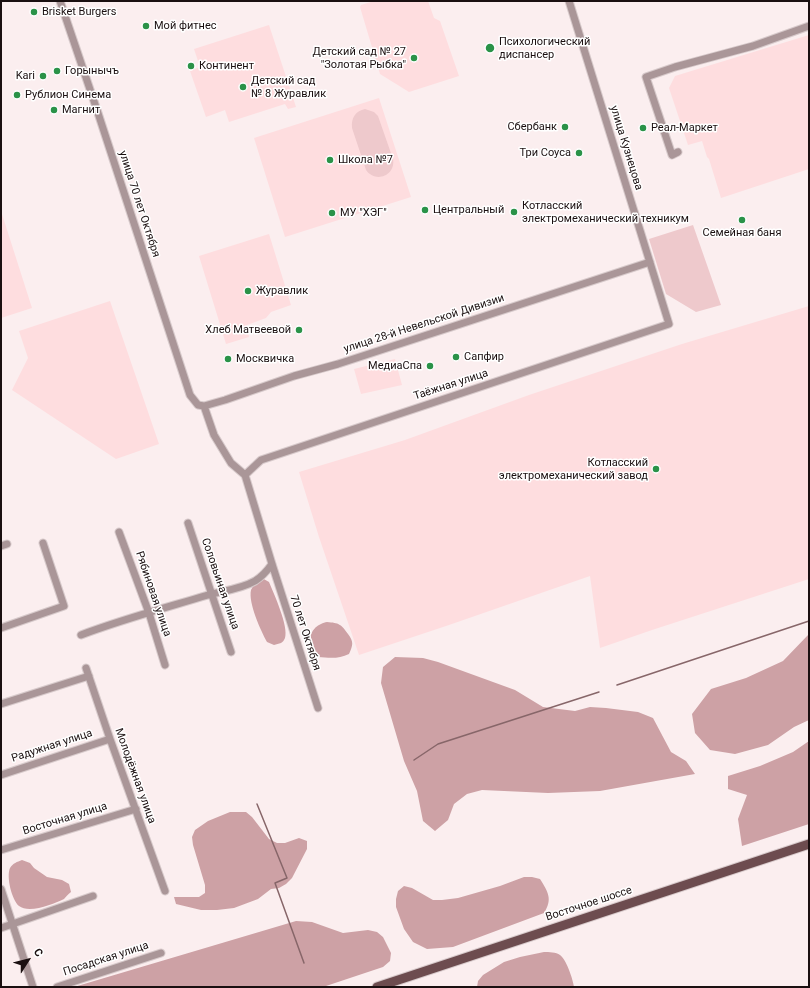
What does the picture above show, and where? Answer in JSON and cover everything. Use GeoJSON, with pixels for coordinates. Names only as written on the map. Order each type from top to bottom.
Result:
{"type":"FeatureCollection","features":[{"type":"Feature","properties":{"kind":"main road","name":"Восточное шоссе"},"geometry":{"type":"LineString","coordinates":[[377,987],[809,844]]}},
{"type":"Feature","properties":{"kind":"street","name":"улица 70 лет Октября"},"geometry":{"type":"LineString","coordinates":[[60,1],[190,396],[198,405],[204,406]]}},
{"type":"Feature","properties":{"kind":"street","name":"улица Кузнецова"},"geometry":{"type":"LineString","coordinates":[[570,1],[669,324]]}},
{"type":"Feature","properties":{"kind":"street"},"geometry":{"type":"LineString","coordinates":[[678,152],[672,154],[646,77],[675,67],[753,46],[809,26]]}},
{"type":"Feature","properties":{"kind":"street","name":"улица 28-й Невельской Дивизии"},"geometry":{"type":"LineString","coordinates":[[204,406],[294,376],[338,364],[650,262]]}},
{"type":"Feature","properties":{"kind":"street","name":"Таёжная улица"},"geometry":{"type":"LineString","coordinates":[[245,475],[261,460],[669,324]]}},
{"type":"Feature","properties":{"kind":"street"},"geometry":{"type":"LineString","coordinates":[[204,406],[214,435],[231,463],[245,475]]}},
{"type":"Feature","properties":{"kind":"street","name":"70 лет Октября"},"geometry":{"type":"LineString","coordinates":[[245,475],[318,708]]}},
{"type":"Feature","properties":{"kind":"street","name":"Соловьиная улица"},"geometry":{"type":"LineString","coordinates":[[188,523],[231,652]]}},
{"type":"Feature","properties":{"kind":"street","name":"Рябиновая улица"},"geometry":{"type":"LineString","coordinates":[[119,532],[149,613],[165,665]]}},
{"type":"Feature","properties":{"kind":"street"},"geometry":{"type":"LineString","coordinates":[[1,628],[64,606],[43,543]]}},
{"type":"Feature","properties":{"kind":"street"},"geometry":{"type":"LineString","coordinates":[[81,635],[109,624],[245,586],[256,581],[265,574],[272,564]]}},
{"type":"Feature","properties":{"kind":"street","name":"Молодёжная улица"},"geometry":{"type":"LineString","coordinates":[[86,668],[164,891]]}},
{"type":"Feature","properties":{"kind":"street"},"geometry":{"type":"LineString","coordinates":[[1,704],[89,676]]}},
{"type":"Feature","properties":{"kind":"street","name":"Радужная улица"},"geometry":{"type":"LineString","coordinates":[[1,775],[110,739]]}},
{"type":"Feature","properties":{"kind":"street","name":"Восточная улица"},"geometry":{"type":"LineString","coordinates":[[1,850],[136,809]]}},
{"type":"Feature","properties":{"kind":"street"},"geometry":{"type":"LineString","coordinates":[[1,889],[33,987]]}},
{"type":"Feature","properties":{"kind":"street"},"geometry":{"type":"LineString","coordinates":[[1,928],[93,896]]}},
{"type":"Feature","properties":{"kind":"street","name":"Посадская улица"},"geometry":{"type":"LineString","coordinates":[[57,987],[161,953]]}},
{"type":"Feature","properties":{"kind":"shaded area","name":"Детский сад № 27 \"Золотая Рыбка\""},"geometry":{"type":"Polygon","coordinates":[[[374,1],[428,1],[434,18],[440,21],[459,76],[409,92],[380,74],[360,7],[361,5],[374,1]]]}},
{"type":"Feature","properties":{"kind":"shaded area","name":"Детский сад № 8 Журавлик"},"geometry":{"type":"Polygon","coordinates":[[[269,25],[296,107],[288,109],[285,104],[229,122],[225,110],[206,117],[190,71],[200,67],[194,49],[269,25]]]}},
{"type":"Feature","properties":{"kind":"shaded area"},"geometry":{"type":"Polygon","coordinates":[[[809,35],[809,169],[721,198],[702,141],[688,145],[669,88],[675,76],[809,35]]]}},
{"type":"Feature","properties":{"kind":"shaded area","name":"Школа №7"},"geometry":{"type":"Polygon","coordinates":[[[379,98],[411,197],[285,237],[254,138],[379,98]]]}},
{"type":"Feature","properties":{"kind":"shaded area"},"geometry":{"type":"Polygon","coordinates":[[[365,109],[374,112],[378,116],[393,159],[391,169],[384,176],[375,176],[366,170],[352,128],[352,121],[355,115],[359,111],[365,109]]]}},
{"type":"Feature","properties":{"kind":"shaded area"},"geometry":{"type":"Polygon","coordinates":[[[1,211],[32,308],[1,318],[1,211]]]}},
{"type":"Feature","properties":{"kind":"shaded area"},"geometry":{"type":"Polygon","coordinates":[[[693,225],[721,305],[696,312],[666,294],[649,239],[693,225]]]}},
{"type":"Feature","properties":{"kind":"shaded area","name":"Журавлик"},"geometry":{"type":"Polygon","coordinates":[[[269,234],[291,305],[271,312],[266,318],[247,325],[249,337],[226,344],[199,256],[269,234]]]}},
{"type":"Feature","properties":{"kind":"shaded area"},"geometry":{"type":"Polygon","coordinates":[[[110,301],[159,444],[116,459],[12,390],[28,358],[19,331],[110,301]]]}},
{"type":"Feature","properties":{"kind":"shaded area"},"geometry":{"type":"Polygon","coordinates":[[[809,306],[809,579],[600,648],[590,576],[359,655],[319,537],[299,472],[405,440],[529,395],[682,344],[809,306]]]}},
{"type":"Feature","properties":{"kind":"shaded area"},"geometry":{"type":"Polygon","coordinates":[[[395,359],[402,385],[361,394],[354,369],[395,359]]]}},
{"type":"Feature","properties":{"kind":"shaded area"},"geometry":{"type":"Polygon","coordinates":[[[262,578],[269,582],[285,626],[286,633],[284,640],[281,643],[274,645],[267,642],[251,602],[251,590],[262,578]]]}},
{"type":"Feature","properties":{"kind":"shaded area"},"geometry":{"type":"Polygon","coordinates":[[[327,622],[339,625],[350,637],[352,644],[349,654],[330,658],[318,657],[310,646],[309,640],[311,633],[318,625],[327,622]]]}},
{"type":"Feature","properties":{"kind":"shaded area"},"geometry":{"type":"Polygon","coordinates":[[[809,634],[809,720],[794,727],[768,745],[735,754],[710,750],[695,733],[692,714],[711,689],[746,678],[783,661],[809,634]]]}},
{"type":"Feature","properties":{"kind":"shaded area"},"geometry":{"type":"Polygon","coordinates":[[[395,657],[423,658],[438,662],[515,690],[543,707],[575,711],[590,707],[638,712],[653,718],[671,752],[686,761],[695,774],[600,791],[548,793],[482,790],[467,794],[454,804],[448,820],[435,831],[423,821],[417,791],[404,761],[381,683],[383,667],[395,657]]]}},
{"type":"Feature","properties":{"kind":"shaded area"},"geometry":{"type":"Polygon","coordinates":[[[809,741],[809,824],[742,846],[738,819],[747,795],[728,789],[728,776],[760,766],[793,752],[809,741]]]}},
{"type":"Feature","properties":{"kind":"shaded area"},"geometry":{"type":"Polygon","coordinates":[[[230,812],[246,812],[252,817],[269,839],[277,843],[285,843],[299,838],[307,841],[307,849],[292,878],[286,884],[279,888],[271,889],[258,899],[234,908],[201,910],[176,904],[174,897],[199,897],[205,893],[205,885],[193,845],[192,837],[195,830],[208,821],[230,812]]]}},
{"type":"Feature","properties":{"kind":"shaded area"},"geometry":{"type":"Polygon","coordinates":[[[22,860],[30,863],[34,868],[47,877],[62,880],[69,884],[71,892],[64,899],[35,909],[23,908],[19,906],[12,894],[9,882],[9,872],[12,865],[22,860]]]}},
{"type":"Feature","properties":{"kind":"shaded area"},"geometry":{"type":"Polygon","coordinates":[[[524,877],[540,879],[545,888],[549,900],[544,913],[453,947],[427,949],[413,942],[404,929],[396,907],[398,891],[404,886],[412,888],[433,900],[442,900],[458,898],[500,886],[524,877]]]}},
{"type":"Feature","properties":{"kind":"shaded area"},"geometry":{"type":"Polygon","coordinates":[[[296,921],[312,922],[343,933],[368,930],[377,932],[383,937],[391,953],[390,961],[383,967],[323,987],[74,987],[296,921]]]}},
{"type":"Feature","properties":{"kind":"shaded area"},"geometry":{"type":"Polygon","coordinates":[[[544,952],[557,953],[562,957],[569,970],[574,987],[477,987],[478,981],[483,975],[504,962],[544,952]]]}},
{"type":"Feature","properties":{"kind":"waterway"},"geometry":{"type":"LineString","coordinates":[[617,685],[809,621]]}},
{"type":"Feature","properties":{"kind":"waterway"},"geometry":{"type":"LineString","coordinates":[[414,760],[438,744],[599,692]]}},
{"type":"Feature","properties":{"kind":"waterway"},"geometry":{"type":"LineString","coordinates":[[257,804],[287,878],[275,883],[304,963]]}},
{"type":"Feature","properties":{"kind":"place","name":"Brisket Burgers"},"geometry":{"type":"Point","coordinates":[34,12]}},
{"type":"Feature","properties":{"kind":"place","name":"Мой фитнес"},"geometry":{"type":"Point","coordinates":[146,26]}},
{"type":"Feature","properties":{"kind":"place","name":"Психологический диспансер"},"geometry":{"type":"Point","coordinates":[490,48]}},
{"type":"Feature","properties":{"kind":"place","name":"Детский сад № 27 \"Золотая Рыбка\""},"geometry":{"type":"Point","coordinates":[414,58]}},
{"type":"Feature","properties":{"kind":"place","name":"Континент"},"geometry":{"type":"Point","coordinates":[191,66]}},
{"type":"Feature","properties":{"kind":"place","name":"Горынычъ"},"geometry":{"type":"Point","coordinates":[57,71]}},
{"type":"Feature","properties":{"kind":"place","name":"Kari"},"geometry":{"type":"Point","coordinates":[43,76]}},
{"type":"Feature","properties":{"kind":"place","name":"Детский сад № 8 Журавлик"},"geometry":{"type":"Point","coordinates":[243,87]}},
{"type":"Feature","properties":{"kind":"place","name":"Рублион Синема"},"geometry":{"type":"Point","coordinates":[17,95]}},
{"type":"Feature","properties":{"kind":"place","name":"Магнит"},"geometry":{"type":"Point","coordinates":[54,110]}},
{"type":"Feature","properties":{"kind":"place","name":"Сбербанк"},"geometry":{"type":"Point","coordinates":[565,127]}},
{"type":"Feature","properties":{"kind":"place","name":"Реал-Маркет"},"geometry":{"type":"Point","coordinates":[643,128]}},
{"type":"Feature","properties":{"kind":"place","name":"Три Соуса"},"geometry":{"type":"Point","coordinates":[579,153]}},
{"type":"Feature","properties":{"kind":"place","name":"Школа №7"},"geometry":{"type":"Point","coordinates":[330,160]}},
{"type":"Feature","properties":{"kind":"place","name":"Центральный"},"geometry":{"type":"Point","coordinates":[425,210]}},
{"type":"Feature","properties":{"kind":"place","name":"Котласский электромеханический техникум"},"geometry":{"type":"Point","coordinates":[514,212]}},
{"type":"Feature","properties":{"kind":"place","name":"МУ \"ХЭГ\""},"geometry":{"type":"Point","coordinates":[332,213]}},
{"type":"Feature","properties":{"kind":"place","name":"Семейная баня"},"geometry":{"type":"Point","coordinates":[742,220]}},
{"type":"Feature","properties":{"kind":"place","name":"Журавлик"},"geometry":{"type":"Point","coordinates":[248,291]}},
{"type":"Feature","properties":{"kind":"place","name":"Хлеб Матвеевой"},"geometry":{"type":"Point","coordinates":[299,330]}},
{"type":"Feature","properties":{"kind":"place","name":"Сапфир"},"geometry":{"type":"Point","coordinates":[456,357]}},
{"type":"Feature","properties":{"kind":"place","name":"Москвичка"},"geometry":{"type":"Point","coordinates":[228,359]}},
{"type":"Feature","properties":{"kind":"place","name":"МедиаСпа"},"geometry":{"type":"Point","coordinates":[430,366]}},
{"type":"Feature","properties":{"kind":"place","name":"Котласский электромеханический завод"},"geometry":{"type":"Point","coordinates":[656,469]}}]}
